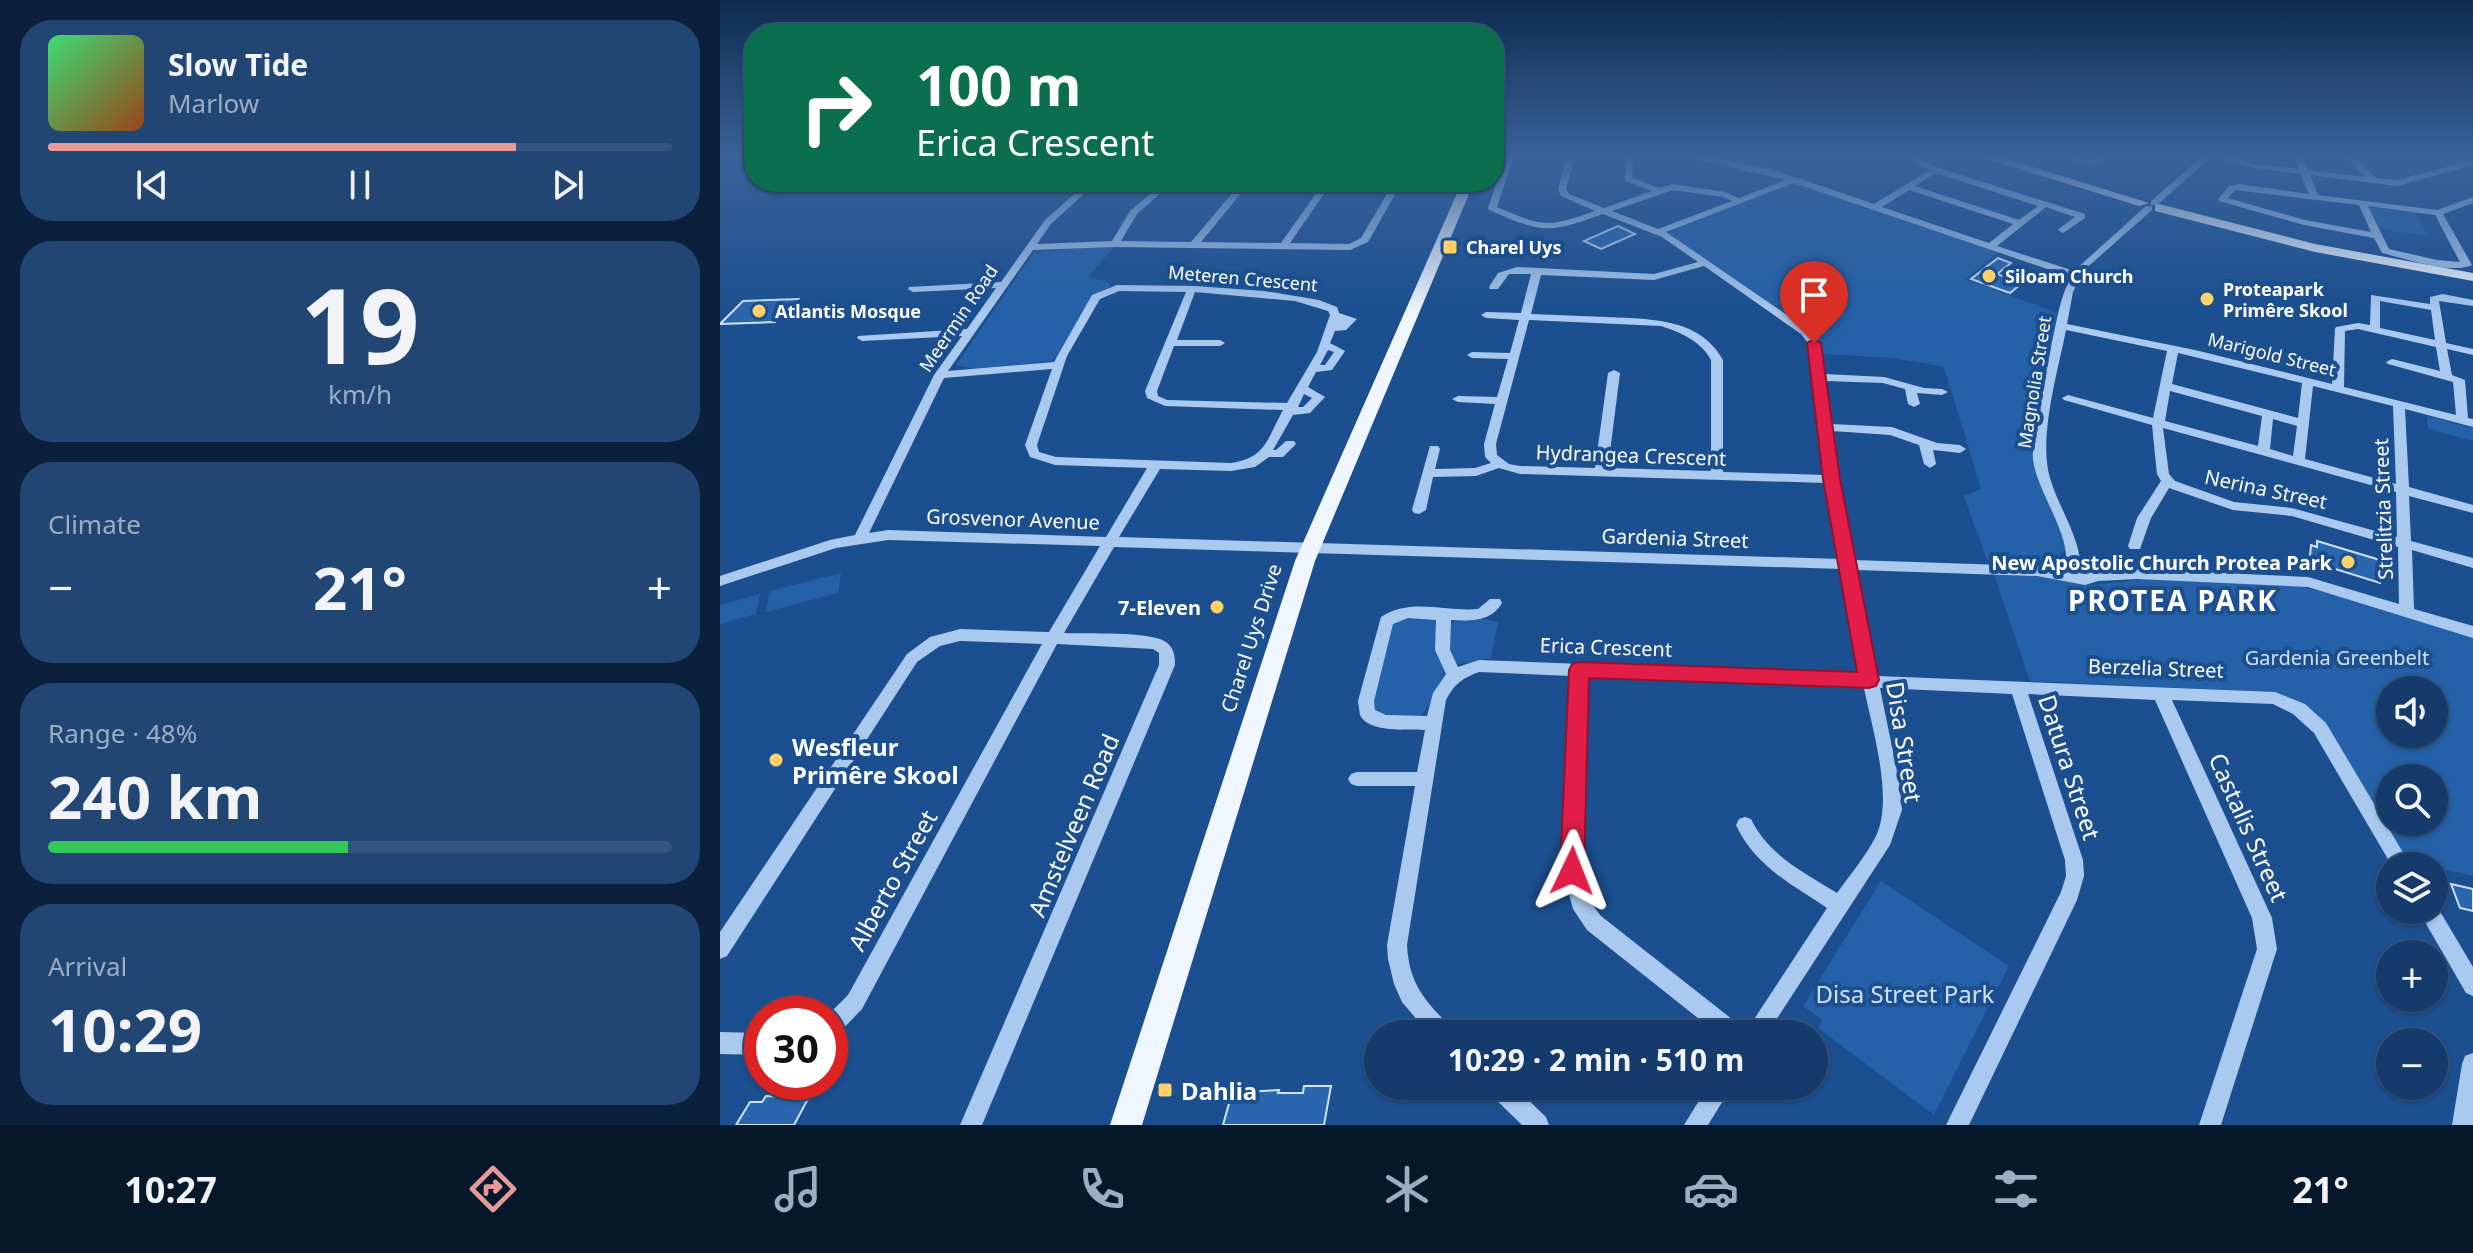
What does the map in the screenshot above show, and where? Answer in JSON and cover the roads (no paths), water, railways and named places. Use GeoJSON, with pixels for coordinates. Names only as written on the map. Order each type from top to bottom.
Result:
{"type":"FeatureCollection","features":[{"type":"Feature","properties":{"kind":"main road","name":"Charel Uys Drive"},"geometry":{"type":"LineString","coordinates":[[1126,1125],[1311,549],[1457,208]]}},
{"type":"Feature","properties":{"kind":"main road"},"geometry":{"type":"LineString","coordinates":[[2161,208],[2315,248],[2473,277]]}},
{"type":"Feature","properties":{"kind":"street","name":"Meermin Road"},"geometry":{"type":"LineString","coordinates":[[860,538],[940,375],[1029,247],[1062,208]]}},
{"type":"Feature","properties":{"kind":"street"},"geometry":{"type":"LineString","coordinates":[[1115,244],[1138,208]]}},
{"type":"Feature","properties":{"kind":"street"},"geometry":{"type":"LineString","coordinates":[[1194,245],[1224,208]]}},
{"type":"Feature","properties":{"kind":"street"},"geometry":{"type":"LineString","coordinates":[[1284,246],[1310,208]]}},
{"type":"Feature","properties":{"kind":"street"},"geometry":{"type":"LineString","coordinates":[[1029,247],[1115,244],[1346,247],[1361,243],[1382,208]]}},
{"type":"Feature","properties":{"kind":"street"},"geometry":{"type":"LineString","coordinates":[[1495,208],[1546,227],[1564,225],[1611,208]]}},
{"type":"Feature","properties":{"kind":"street","name":"Disa Street"},"geometry":{"type":"LineString","coordinates":[[1598,208],[1659,232],[1809,336],[1816,347],[1832,479],[1893,810],[1884,839],[1764,1020]]}},
{"type":"Feature","properties":{"kind":"street"},"geometry":{"type":"LineString","coordinates":[[1659,232],[1720,208]]}},
{"type":"Feature","properties":{"kind":"street"},"geometry":{"type":"LineString","coordinates":[[1880,208],[2075,275],[2148,208]]}},
{"type":"Feature","properties":{"kind":"street"},"geometry":{"type":"LineString","coordinates":[[1974,208],[2021,224]]}},
{"type":"Feature","properties":{"kind":"street"},"geometry":{"type":"LineString","coordinates":[[1991,246],[2040,208]]}},
{"type":"Feature","properties":{"kind":"street"},"geometry":{"type":"LineString","coordinates":[[2060,208],[2082,216],[2063,230]]}},
{"type":"Feature","properties":{"kind":"street"},"geometry":{"type":"LineString","coordinates":[[2253,208],[2378,236]]}},
{"type":"Feature","properties":{"kind":"street"},"geometry":{"type":"LineString","coordinates":[[2365,208],[2385,251],[2467,265],[2438,213]]}},
{"type":"Feature","properties":{"kind":"street"},"geometry":{"type":"LineString","coordinates":[[2404,208],[2438,213],[2450,208]]}},
{"type":"Feature","properties":{"kind":"street"},"geometry":{"type":"LineString","coordinates":[[1494,287],[1499,274],[1504,271],[1654,277],[1706,263]]}},
{"type":"Feature","properties":{"kind":"street"},"geometry":{"type":"LineString","coordinates":[[1428,473],[1476,472],[1499,464],[1491,457],[1489,448],[1537,272]]}},
{"type":"Feature","properties":{"kind":"street","name":"Magnolia Street"},"geometry":{"type":"LineString","coordinates":[[2075,275],[2061,326],[2039,457],[2044,480],[2071,543],[2075,569]]}},
{"type":"Feature","properties":{"kind":"street"},"geometry":{"type":"LineString","coordinates":[[913,289],[1002,285]]}},
{"type":"Feature","properties":{"kind":"street","name":"Meteren Crescent"},"geometry":{"type":"LineString","coordinates":[[1121,288],[1191,291],[1317,301],[1331,306],[1333,321],[1325,345],[1267,453],[1255,462],[1237,467],[1055,461],[1034,454],[1031,445],[1058,365],[1099,295],[1121,288]]}},
{"type":"Feature","properties":{"kind":"street"},"geometry":{"type":"LineString","coordinates":[[1191,291],[1151,391],[1156,400],[1306,411],[1319,397],[1302,389]]}},
{"type":"Feature","properties":{"kind":"street"},"geometry":{"type":"LineString","coordinates":[[2375,330],[2375,297],[2435,308]]}},
{"type":"Feature","properties":{"kind":"street"},"geometry":{"type":"LineString","coordinates":[[2446,375],[2434,299],[2473,303]]}},
{"type":"Feature","properties":{"kind":"street"},"geometry":{"type":"LineString","coordinates":[[1485,315],[1666,324],[1678,328],[1712,350],[1717,360],[1717,476]]}},
{"type":"Feature","properties":{"kind":"street"},"geometry":{"type":"LineString","coordinates":[[2338,389],[2340,329],[2354,325],[2473,352]]}},
{"type":"Feature","properties":{"kind":"street","name":"Marigold Street"},"geometry":{"type":"LineString","coordinates":[[2061,326],[2173,349],[2468,422]]}},
{"type":"Feature","properties":{"kind":"street"},"geometry":{"type":"LineString","coordinates":[[862,338],[969,332]]}},
{"type":"Feature","properties":{"kind":"street"},"geometry":{"type":"LineString","coordinates":[[1170,343],[1220,343]]}},
{"type":"Feature","properties":{"kind":"street"},"geometry":{"type":"LineString","coordinates":[[2135,546],[2144,518],[2167,482],[2158,422],[2173,349]]}},
{"type":"Feature","properties":{"kind":"street"},"geometry":{"type":"LineString","coordinates":[[1472,354],[1514,356]]}},
{"type":"Feature","properties":{"kind":"street"},"geometry":{"type":"LineString","coordinates":[[2392,362],[2446,375],[2461,382],[2468,422]]}},
{"type":"Feature","properties":{"kind":"street"},"geometry":{"type":"LineString","coordinates":[[940,375],[1058,365]]}},
{"type":"Feature","properties":{"kind":"street"},"geometry":{"type":"LineString","coordinates":[[1601,472],[1614,373]]}},
{"type":"Feature","properties":{"kind":"street"},"geometry":{"type":"LineString","coordinates":[[1819,377],[1884,380],[1942,392]]}},
{"type":"Feature","properties":{"kind":"street"},"geometry":{"type":"LineString","coordinates":[[2165,386],[2301,423],[2306,421],[2308,382]]}},
{"type":"Feature","properties":{"kind":"street"},"geometry":{"type":"LineString","coordinates":[[1910,387],[1914,404]]}},
{"type":"Feature","properties":{"kind":"street"},"geometry":{"type":"LineString","coordinates":[[2068,398],[2473,509]]}},
{"type":"Feature","properties":{"kind":"street"},"geometry":{"type":"LineString","coordinates":[[1458,399],[1502,401]]}},
{"type":"Feature","properties":{"kind":"street","name":"Strelitzia Street"},"geometry":{"type":"LineString","coordinates":[[2399,405],[2407,611]]}},
{"type":"Feature","properties":{"kind":"street"},"geometry":{"type":"LineString","coordinates":[[2264,452],[2268,414]]}},
{"type":"Feature","properties":{"kind":"street"},"geometry":{"type":"LineString","coordinates":[[2299,461],[2301,423]]}},
{"type":"Feature","properties":{"kind":"street"},"geometry":{"type":"LineString","coordinates":[[1826,427],[1892,431],[1941,448],[1960,449]]}},
{"type":"Feature","properties":{"kind":"street"},"geometry":{"type":"LineString","coordinates":[[1925,443],[1930,464]]}},
{"type":"Feature","properties":{"kind":"street"},"geometry":{"type":"LineString","coordinates":[[1267,453],[1279,454],[1290,444]]}},
{"type":"Feature","properties":{"kind":"street"},"geometry":{"type":"LineString","coordinates":[[1419,510],[1434,449]]}},
{"type":"Feature","properties":{"kind":"street"},"geometry":{"type":"LineString","coordinates":[[1109,543],[1156,464]]}},
{"type":"Feature","properties":{"kind":"street","name":"Hydrangea Crescent"},"geometry":{"type":"LineString","coordinates":[[1499,464],[1520,470],[1832,479]]}},
{"type":"Feature","properties":{"kind":"street","name":"Nerina Street"},"geometry":{"type":"LineString","coordinates":[[2167,482],[2181,491],[2233,506],[2292,512],[2473,563]]}},
{"type":"Feature","properties":{"kind":"street","name":"Grosvenor Avenue"},"geometry":{"type":"LineString","coordinates":[[720,581],[860,538],[901,535],[1311,549]]}},
{"type":"Feature","properties":{"kind":"street","name":"Alberto Street"},"geometry":{"type":"LineString","coordinates":[[848,1009],[855,1002],[1053,638],[1109,543]]}},
{"type":"Feature","properties":{"kind":"street","name":"Magnolia Street"},"geometry":{"type":"LineString","coordinates":[[2071,543],[2094,570]]}},
{"type":"Feature","properties":{"kind":"street","name":"Gardenia Street"},"geometry":{"type":"LineString","coordinates":[[1311,549],[2037,571],[2094,570]]}},
{"type":"Feature","properties":{"kind":"street"},"geometry":{"type":"LineString","coordinates":[[2094,570],[2290,580],[2326,586],[2473,632]]}},
{"type":"Feature","properties":{"kind":"street"},"geometry":{"type":"LineString","coordinates":[[1434,723],[1378,721],[1368,714],[1366,706],[1386,621],[1405,612],[1482,614],[1490,612],[1495,603]]}},
{"type":"Feature","properties":{"kind":"street"},"geometry":{"type":"LineString","coordinates":[[1430,1020],[1409,998],[1402,984],[1397,958],[1440,693],[1455,675],[1443,651],[1446,623],[1438,614]]}},
{"type":"Feature","properties":{"kind":"street"},"geometry":{"type":"LineString","coordinates":[[720,949],[919,652],[943,638],[960,635],[1053,638]]}},
{"type":"Feature","properties":{"kind":"street","name":"Amstelveen Road"},"geometry":{"type":"LineString","coordinates":[[971,1125],[1168,659],[1161,646],[1150,642],[1053,638]]}},
{"type":"Feature","properties":{"kind":"street","name":"Erica Crescent"},"geometry":{"type":"LineString","coordinates":[[1455,675],[1479,666],[1869,680]]}},
{"type":"Feature","properties":{"kind":"street"},"geometry":{"type":"LineString","coordinates":[[1579,670],[1572,871],[1580,903],[1603,931],[1717,1020]]}},
{"type":"Feature","properties":{"kind":"street","name":"Berzelia Street"},"geometry":{"type":"LineString","coordinates":[[1869,680],[2267,697],[2291,705],[2320,728],[2394,852]]}},
{"type":"Feature","properties":{"kind":"street","name":"Datura Street"},"geometry":{"type":"LineString","coordinates":[[1957,1125],[2070,894],[2075,876],[2074,860],[2017,686]]}},
{"type":"Feature","properties":{"kind":"street","name":"Castalis Street"},"geometry":{"type":"LineString","coordinates":[[2160,692],[2267,934],[2267,949],[2210,1125]]}},
{"type":"Feature","properties":{"kind":"street"},"geometry":{"type":"LineString","coordinates":[[1357,779],[1425,779]]}},
{"type":"Feature","properties":{"kind":"street"},"geometry":{"type":"LineString","coordinates":[[1745,825],[1749,839],[1761,852],[1840,906]]}},
{"type":"Feature","properties":{"kind":"street"},"geometry":{"type":"LineString","coordinates":[[2436,924],[2473,986]]}},
{"type":"Feature","properties":{"kind":"street"},"geometry":{"type":"LineString","coordinates":[[720,1043],[744,1044]]}},
{"type":"Feature","properties":{"kind":"street"},"geometry":{"type":"LineString","coordinates":[[2463,1125],[2473,1064]]}},
{"type":"Feature","properties":{"kind":"street"},"geometry":{"type":"LineString","coordinates":[[1512,1100],[1538,1125]]}},
{"type":"Feature","properties":{"kind":"street"},"geometry":{"type":"LineString","coordinates":[[1695,1125],[1712,1100]]}},
{"type":"Feature","properties":{"kind":"place","name":"Charel Uys"},"geometry":{"type":"Point","coordinates":[1450,247]}},
{"type":"Feature","properties":{"kind":"place","name":"Siloam Church"},"geometry":{"type":"Point","coordinates":[1989,276]}},
{"type":"Feature","properties":{"kind":"place","name":"Proteapark Primêre Skool"},"geometry":{"type":"Point","coordinates":[2207,299]}},
{"type":"Feature","properties":{"kind":"place","name":"Atlantis Mosque"},"geometry":{"type":"Point","coordinates":[759,311]}},
{"type":"Feature","properties":{"kind":"place","name":"New Apostolic Church Protea Park"},"geometry":{"type":"Point","coordinates":[2348,562]}},
{"type":"Feature","properties":{"kind":"place","name":"7-Eleven"},"geometry":{"type":"Point","coordinates":[1217,607]}},
{"type":"Feature","properties":{"kind":"place","name":"Wesfleur Primêre Skool"},"geometry":{"type":"Point","coordinates":[776,760]}},
{"type":"Feature","properties":{"kind":"place","name":"Dahlia"},"geometry":{"type":"Point","coordinates":[1165,1090]}},
{"type":"Feature","properties":{"kind":"district","name":"PROTEA PARK"},"geometry":{"type":"Point","coordinates":[2173,600]}},
{"type":"Feature","properties":{"kind":"park label","name":"Gardenia Greenbelt"},"geometry":{"type":"Point","coordinates":[2337,657]}},
{"type":"Feature","properties":{"kind":"park label","name":"Disa Street Park"},"geometry":{"type":"Point","coordinates":[1905,993]}}]}
